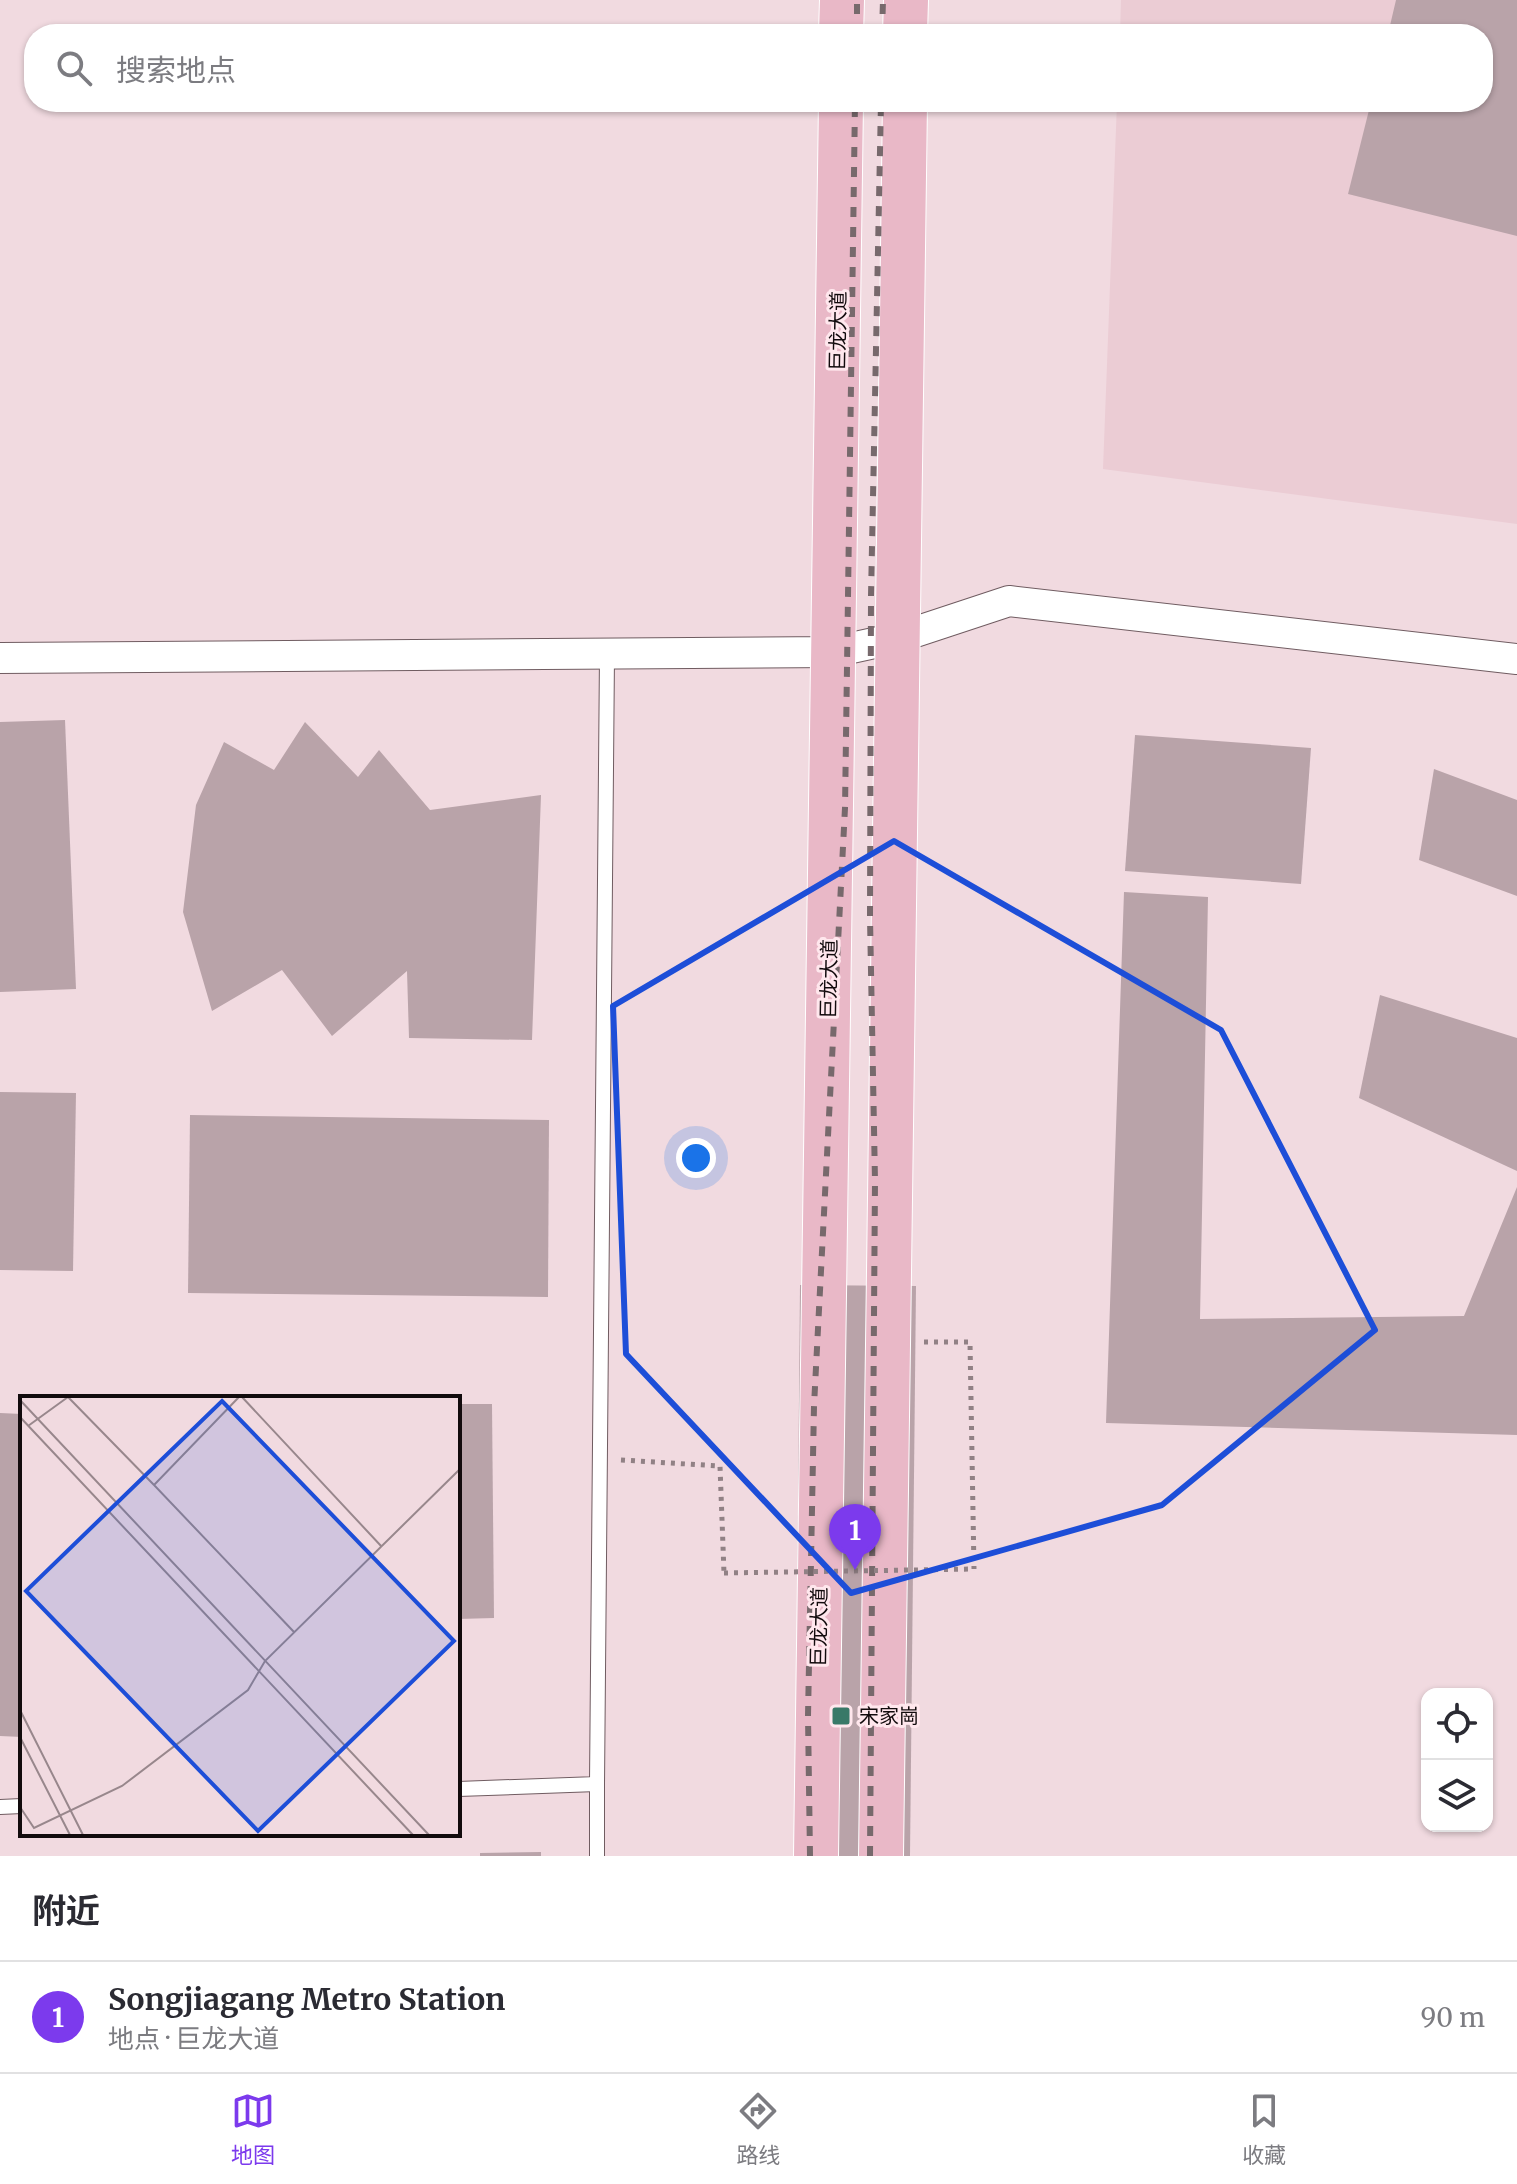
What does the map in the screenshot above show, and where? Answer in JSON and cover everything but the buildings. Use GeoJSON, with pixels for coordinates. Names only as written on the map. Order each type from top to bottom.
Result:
{"type":"FeatureCollection","features":[{"type":"Feature","properties":{"kind":"main road"},"geometry":{"type":"LineString","coordinates":[[841,24],[842,0]]}},
{"type":"Feature","properties":{"kind":"main road"},"geometry":{"type":"LineString","coordinates":[[905,24],[906,0]]}},
{"type":"Feature","properties":{"kind":"main road","name":"巨龙大道"},"geometry":{"type":"LineString","coordinates":[[816,1856],[841,112]]}},
{"type":"Feature","properties":{"kind":"main road"},"geometry":{"type":"LineString","coordinates":[[881,1856],[905,112]]}},
{"type":"Feature","properties":{"kind":"street"},"geometry":{"type":"LineString","coordinates":[[0,658],[833,652],[897,638],[1009,601],[1517,659]]}},
{"type":"Feature","properties":{"kind":"lane"},"geometry":{"type":"LineString","coordinates":[[597,1856],[607,655]]}},
{"type":"Feature","properties":{"kind":"lane"},"geometry":{"type":"LineString","coordinates":[[460,1789],[597,1784]]}},
{"type":"Feature","properties":{"kind":"lane"},"geometry":{"type":"LineString","coordinates":[[0,1807],[20,1806]]}},
{"type":"Feature","properties":{"kind":"path"},"geometry":{"type":"LineString","coordinates":[[600,1459],[720,1466],[724,1573],[974,1569],[970,1342]]}},
{"type":"Feature","properties":{"kind":"highlighted area"},"geometry":{"type":"Polygon","coordinates":[[[894,841],[1221,1030],[1375,1330],[1162,1505],[851,1593],[626,1354],[613,1006],[894,841]]]}},
{"type":"Feature","properties":{"kind":"shaded area"},"geometry":{"type":"Polygon","coordinates":[[[1121,0],[1517,0],[1517,524],[1103,469],[1117,112],[1493,112],[1493,24],[1120,24],[1121,0]]]}},
{"type":"Feature","properties":{"kind":"railway"},"geometry":{"type":"LineString","coordinates":[[857,0],[857,24]]}},
{"type":"Feature","properties":{"kind":"railway"},"geometry":{"type":"LineString","coordinates":[[882,24],[883,0]]}},
{"type":"Feature","properties":{"kind":"railway"},"geometry":{"type":"LineString","coordinates":[[810,1856],[808,1716],[814,1406],[845,808],[855,112]]}},
{"type":"Feature","properties":{"kind":"railway"},"geometry":{"type":"LineString","coordinates":[[870,1856],[875,1181],[870,918],[871,596],[881,112]]}},
{"type":"Feature","properties":{"kind":"place","name":"Songjiagang Metro Station"},"geometry":{"type":"Point","coordinates":[855,1570]}},
{"type":"Feature","properties":{"kind":"place","name":"宋家崗"},"geometry":{"type":"Point","coordinates":[841,1716]}}]}
